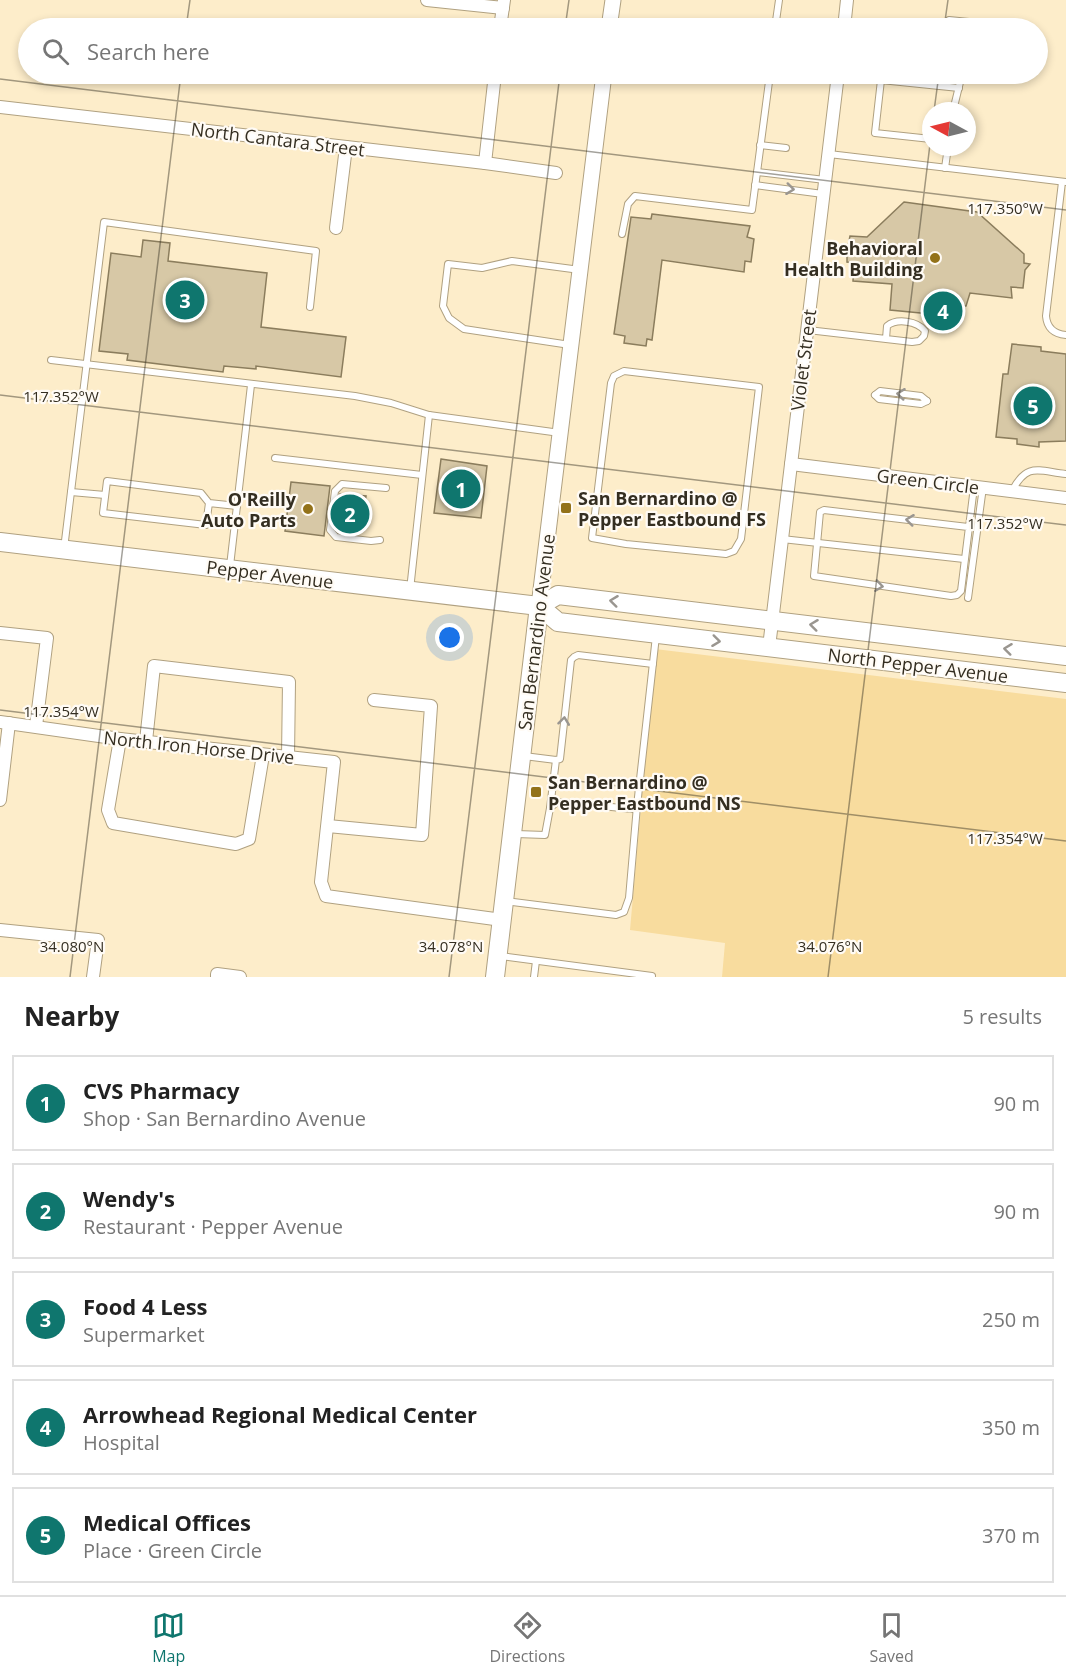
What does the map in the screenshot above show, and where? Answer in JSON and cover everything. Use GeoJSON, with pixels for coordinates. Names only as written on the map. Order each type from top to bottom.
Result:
{"type":"FeatureCollection","features":[{"type":"Feature","properties":{"kind":"main road","name":"Pepper Avenue"},"geometry":{"type":"LineString","coordinates":[[0,542],[539,606],[558,622],[769,646]]}},
{"type":"Feature","properties":{"kind":"main road","name":"Pepper Avenue"},"geometry":{"type":"LineString","coordinates":[[539,606],[558,595],[772,620]]}},
{"type":"Feature","properties":{"kind":"main road","name":"San Bernardino Avenue"},"geometry":{"type":"LineString","coordinates":[[495,977],[539,606]]}},
{"type":"Feature","properties":{"kind":"main road","name":"North Pepper Avenue"},"geometry":{"type":"LineString","coordinates":[[772,620],[1066,656]]}},
{"type":"Feature","properties":{"kind":"main road","name":"North Pepper Avenue"},"geometry":{"type":"LineString","coordinates":[[769,646],[1066,683]]}},
{"type":"Feature","properties":{"kind":"street"},"geometry":{"type":"LineString","coordinates":[[427,0],[503,4]]}},
{"type":"Feature","properties":{"kind":"street"},"geometry":{"type":"LineString","coordinates":[[610,18],[613,0]]}},
{"type":"Feature","properties":{"kind":"street"},"geometry":{"type":"LineString","coordinates":[[845,18],[847,0]]}},
{"type":"Feature","properties":{"kind":"street"},"geometry":{"type":"LineString","coordinates":[[485,163],[494,84]]}},
{"type":"Feature","properties":{"kind":"street","name":"San Bernardino Avenue"},"geometry":{"type":"LineString","coordinates":[[539,606],[603,84]]}},
{"type":"Feature","properties":{"kind":"street","name":"Violet Street"},"geometry":{"type":"LineString","coordinates":[[769,646],[837,84]]}},
{"type":"Feature","properties":{"kind":"street","name":"North Cantara Street"},"geometry":{"type":"LineString","coordinates":[[0,106],[556,173]]}},
{"type":"Feature","properties":{"kind":"street"},"geometry":{"type":"LineString","coordinates":[[336,228],[346,147]]}},
{"type":"Feature","properties":{"kind":"street","name":"Green Circle"},"geometry":{"type":"LineString","coordinates":[[791,464],[1066,498]]}},
{"type":"Feature","properties":{"kind":"street"},"geometry":{"type":"LineString","coordinates":[[0,633],[47,638],[36,726]]}},
{"type":"Feature","properties":{"kind":"street"},"geometry":{"type":"LineString","coordinates":[[146,741],[154,666],[289,682],[288,757]]}},
{"type":"Feature","properties":{"kind":"street"},"geometry":{"type":"LineString","coordinates":[[374,700],[431,706],[422,835],[328,826],[321,882],[327,896],[501,920]]}},
{"type":"Feature","properties":{"kind":"street"},"geometry":{"type":"LineString","coordinates":[[0,800],[5,722]]}},
{"type":"Feature","properties":{"kind":"street","name":"North Iron Horse Drive"},"geometry":{"type":"LineString","coordinates":[[5,722],[120,739],[334,762],[328,826]]}},
{"type":"Feature","properties":{"kind":"street"},"geometry":{"type":"LineString","coordinates":[[120,739],[108,810],[113,823],[236,844],[249,839],[263,755]]}},
{"type":"Feature","properties":{"kind":"street"},"geometry":{"type":"LineString","coordinates":[[0,930],[98,940],[93,977]]}},
{"type":"Feature","properties":{"kind":"street"},"geometry":{"type":"LineString","coordinates":[[217,976],[240,977]]}},
{"type":"Feature","properties":{"kind":"lane"},"geometry":{"type":"LineString","coordinates":[[776,18],[779,0]]}},
{"type":"Feature","properties":{"kind":"lane"},"geometry":{"type":"LineString","coordinates":[[622,234],[628,204],[635,196],[752,210],[769,84]]}},
{"type":"Feature","properties":{"kind":"lane"},"geometry":{"type":"LineString","coordinates":[[881,84],[875,133],[922,139]]}},
{"type":"Feature","properties":{"kind":"lane"},"geometry":{"type":"LineString","coordinates":[[920,84],[959,88]]}},
{"type":"Feature","properties":{"kind":"lane"},"geometry":{"type":"LineString","coordinates":[[955,102],[960,84]]}},
{"type":"Feature","properties":{"kind":"lane"},"geometry":{"type":"LineString","coordinates":[[760,145],[786,148]]}},
{"type":"Feature","properties":{"kind":"lane"},"geometry":{"type":"LineString","coordinates":[[829,154],[1064,182],[1046,316],[1047,324],[1052,330],[1066,335]]}},
{"type":"Feature","properties":{"kind":"lane"},"geometry":{"type":"LineString","coordinates":[[945,168],[947,156]]}},
{"type":"Feature","properties":{"kind":"lane"},"geometry":{"type":"LineString","coordinates":[[757,172],[825,180]]}},
{"type":"Feature","properties":{"kind":"lane"},"geometry":{"type":"LineString","coordinates":[[755,185],[824,194]]}},
{"type":"Feature","properties":{"kind":"lane"},"geometry":{"type":"LineString","coordinates":[[64,549],[104,222],[316,251],[310,306]]}},
{"type":"Feature","properties":{"kind":"lane"},"geometry":{"type":"LineString","coordinates":[[571,345],[464,329],[449,318],[443,306],[448,264],[482,268],[512,261],[580,270]]}},
{"type":"Feature","properties":{"kind":"lane"},"geometry":{"type":"LineString","coordinates":[[807,330],[912,342],[924,336],[925,331],[916,324],[902,321],[892,322],[887,326],[886,339]]}},
{"type":"Feature","properties":{"kind":"lane"},"geometry":{"type":"LineString","coordinates":[[51,360],[355,396],[391,403],[429,415],[561,433]]}},
{"type":"Feature","properties":{"kind":"lane"},"geometry":{"type":"LineString","coordinates":[[624,371],[759,387],[741,539],[734,551],[726,554],[704,552],[592,538],[600,465],[611,383],[619,373],[624,371]]}},
{"type":"Feature","properties":{"kind":"lane"},"geometry":{"type":"LineString","coordinates":[[230,569],[251,385]]}},
{"type":"Feature","properties":{"kind":"lane"},"geometry":{"type":"LineString","coordinates":[[880,391],[921,396],[927,401],[921,404],[908,403],[879,399],[875,395],[880,391]]}},
{"type":"Feature","properties":{"kind":"lane"},"geometry":{"type":"LineString","coordinates":[[410,591],[429,415]]}},
{"type":"Feature","properties":{"kind":"lane"},"geometry":{"type":"LineString","coordinates":[[275,458],[422,475]]}},
{"type":"Feature","properties":{"kind":"lane"},"geometry":{"type":"LineString","coordinates":[[1012,491],[1020,477],[1028,471],[1066,474]]}},
{"type":"Feature","properties":{"kind":"lane"},"geometry":{"type":"LineString","coordinates":[[209,503],[206,525],[103,513],[107,481],[201,493],[209,503],[237,506]]}},
{"type":"Feature","properties":{"kind":"lane"},"geometry":{"type":"LineString","coordinates":[[380,540],[336,537],[330,530],[333,501],[335,491],[342,484],[386,488]]}},
{"type":"Feature","properties":{"kind":"lane"},"geometry":{"type":"LineString","coordinates":[[968,527],[824,510],[820,512],[814,576],[957,595],[961,591],[968,527],[978,487]]}},
{"type":"Feature","properties":{"kind":"lane"},"geometry":{"type":"LineString","coordinates":[[968,598],[978,487]]}},
{"type":"Feature","properties":{"kind":"lane"},"geometry":{"type":"LineString","coordinates":[[71,492],[105,495]]}},
{"type":"Feature","properties":{"kind":"lane"},"geometry":{"type":"LineString","coordinates":[[782,539],[964,559]]}},
{"type":"Feature","properties":{"kind":"lane"},"geometry":{"type":"LineString","coordinates":[[504,901],[616,915],[624,912],[629,898],[657,634]]}},
{"type":"Feature","properties":{"kind":"lane"},"geometry":{"type":"LineString","coordinates":[[521,755],[560,759],[574,657],[578,655],[653,664]]}},
{"type":"Feature","properties":{"kind":"lane"},"geometry":{"type":"LineString","coordinates":[[512,833],[545,835],[556,760]]}},
{"type":"Feature","properties":{"kind":"lane"},"geometry":{"type":"LineString","coordinates":[[550,808],[557,802],[563,801],[633,808],[637,806]]}},
{"type":"Feature","properties":{"kind":"lane"},"geometry":{"type":"LineString","coordinates":[[497,956],[652,976]]}},
{"type":"Feature","properties":{"kind":"lane"},"geometry":{"type":"LineString","coordinates":[[534,977],[536,961]]}},
{"type":"Feature","properties":{"kind":"shaded area"},"geometry":{"type":"Polygon","coordinates":[[[655,649],[1066,699],[1066,977],[722,977],[725,943],[630,930],[655,649]]]}},
{"type":"Feature","properties":{"kind":"building","name":"Behavioral Health Building"},"geometry":{"type":"Polygon","coordinates":[[[904,202],[977,212],[1024,254],[1024,263],[1030,264],[1025,270],[1023,288],[1011,287],[1012,298],[970,293],[966,306],[943,305],[941,315],[890,310],[892,284],[853,281],[854,263],[847,262],[847,251],[850,236],[867,237],[904,202]]]}},
{"type":"Feature","properties":{"kind":"building"},"geometry":{"type":"Polygon","coordinates":[[[652,214],[750,226],[747,237],[754,239],[751,262],[745,261],[744,272],[662,260],[652,340],[647,339],[646,346],[624,343],[625,336],[614,334],[631,217],[651,219],[652,214]]]}},
{"type":"Feature","properties":{"kind":"building"},"geometry":{"type":"Polygon","coordinates":[[[143,240],[170,243],[168,261],[267,273],[261,327],[346,337],[341,377],[256,366],[256,369],[224,366],[223,372],[127,360],[128,354],[99,351],[111,253],[141,257],[143,240]]]}},
{"type":"Feature","properties":{"kind":"building"},"geometry":{"type":"Polygon","coordinates":[[[1012,344],[1041,347],[1041,351],[1066,354],[1066,441],[1039,442],[1039,447],[1017,444],[1017,439],[996,437],[1003,374],[1008,374],[1012,344]]]}},
{"type":"Feature","properties":{"kind":"building"},"geometry":{"type":"Polygon","coordinates":[[[441,459],[487,466],[481,518],[434,513],[441,459]]]}},
{"type":"Feature","properties":{"kind":"building","name":"O'Reilly Auto Parts"},"geometry":{"type":"Polygon","coordinates":[[[291,482],[330,486],[324,536],[285,531],[291,482]]]}},
{"type":"Feature","properties":{"kind":"building"},"geometry":{"type":"Polygon","coordinates":[[[340,494],[366,496],[361,531],[336,528],[340,494]]]}},
{"type":"Feature","properties":{"kind":"place","name":"Behavioral Health Building"},"geometry":{"type":"Point","coordinates":[935,258]}},
{"type":"Feature","properties":{"kind":"place","name":"Food 4 Less"},"geometry":{"type":"Point","coordinates":[185,300]}},
{"type":"Feature","properties":{"kind":"place","name":"Arrowhead Regional Medical Center"},"geometry":{"type":"Point","coordinates":[943,311]}},
{"type":"Feature","properties":{"kind":"place","name":"Medical Offices"},"geometry":{"type":"Point","coordinates":[1033,406]}},
{"type":"Feature","properties":{"kind":"place","name":"CVS Pharmacy"},"geometry":{"type":"Point","coordinates":[461,489]}},
{"type":"Feature","properties":{"kind":"place","name":"San Bernardino @ Pepper Eastbound FS"},"geometry":{"type":"Point","coordinates":[566,508]}},
{"type":"Feature","properties":{"kind":"place","name":"O'Reilly Auto Parts"},"geometry":{"type":"Point","coordinates":[308,509]}},
{"type":"Feature","properties":{"kind":"place","name":"Wendy's"},"geometry":{"type":"Point","coordinates":[350,514]}},
{"type":"Feature","properties":{"kind":"place","name":"San Bernardino @ Pepper Eastbound NS"},"geometry":{"type":"Point","coordinates":[536,792]}}]}
